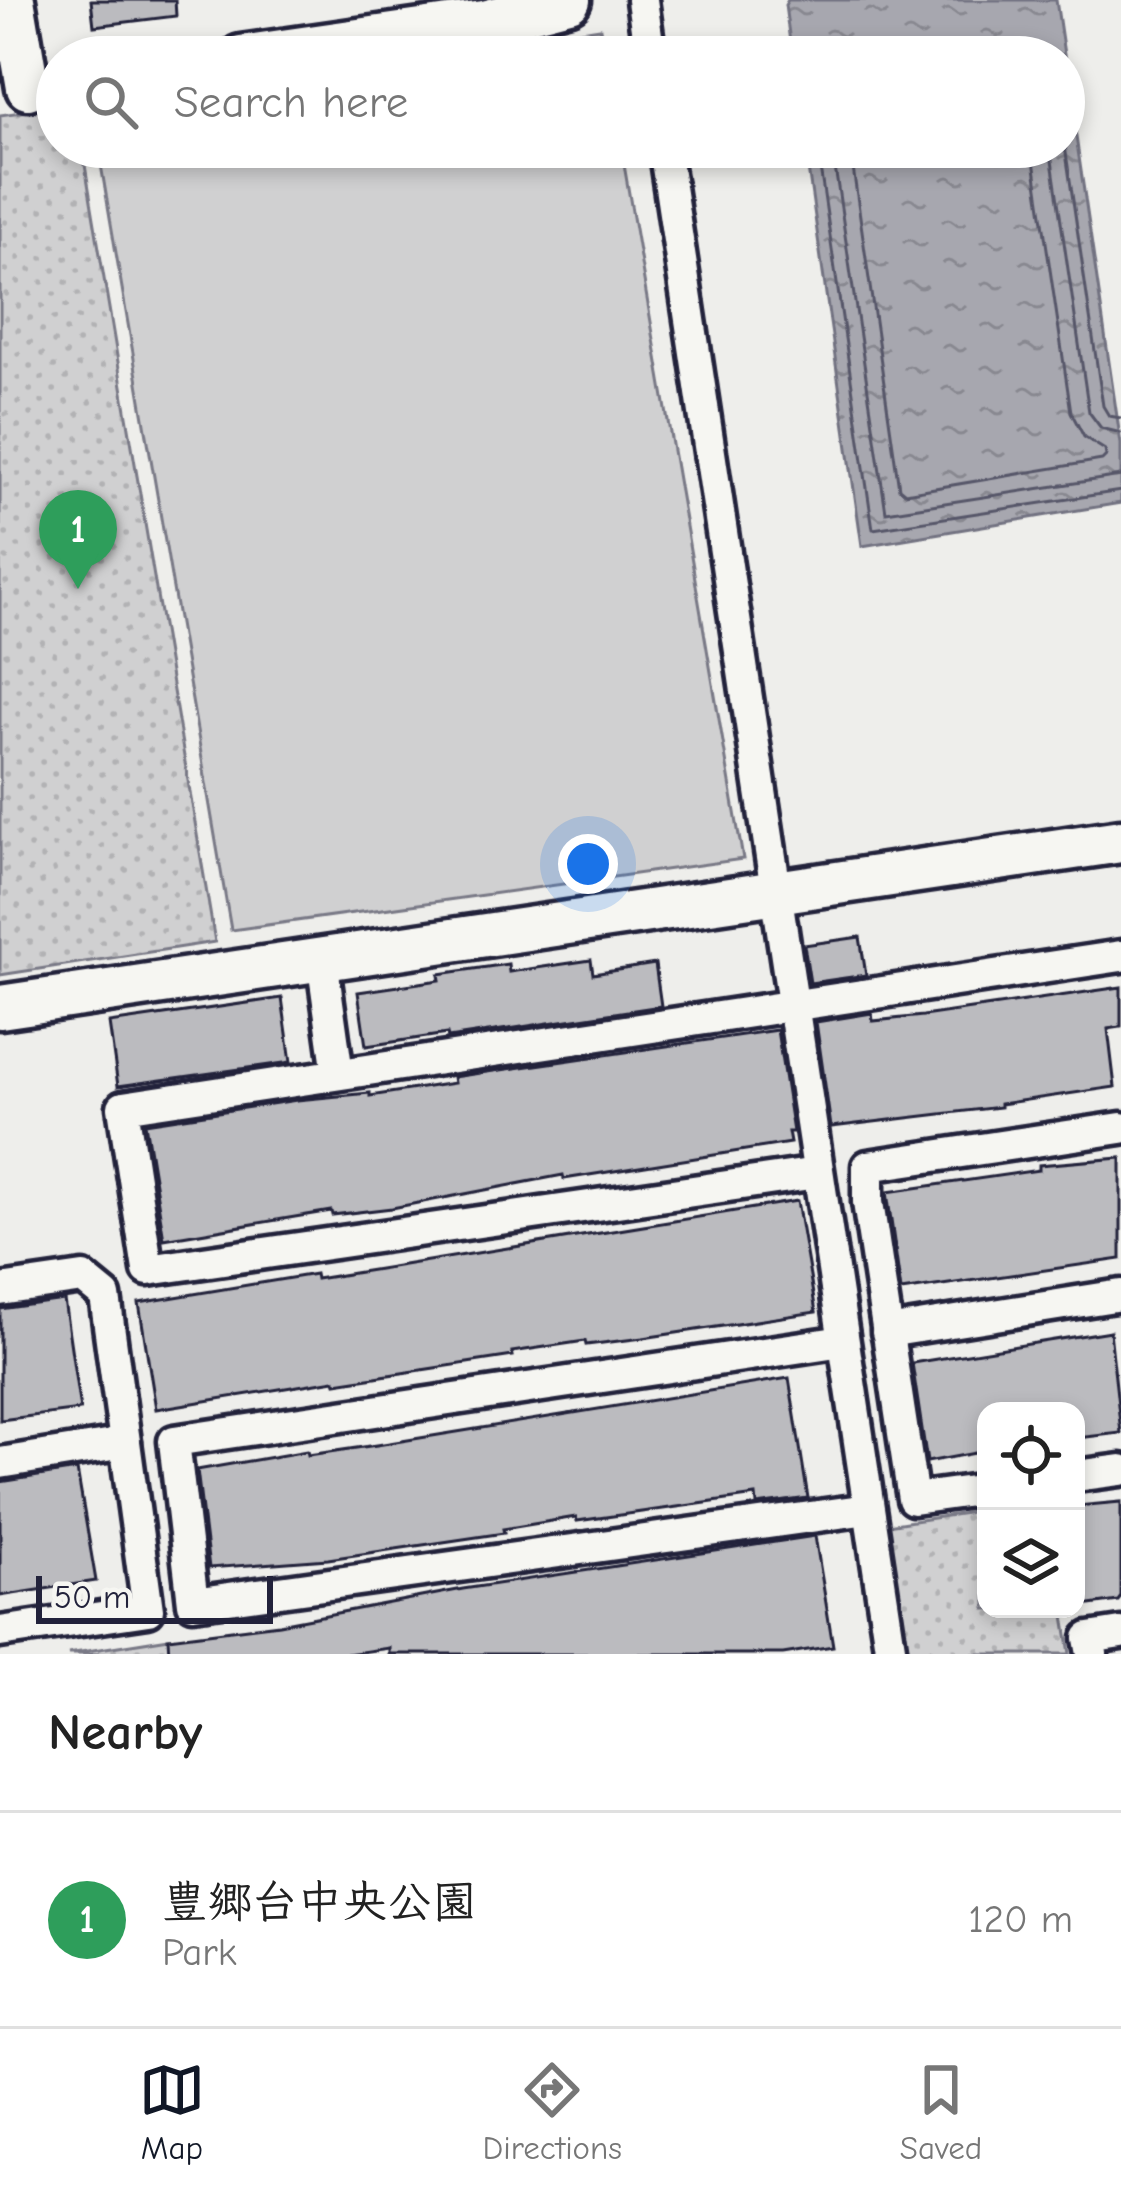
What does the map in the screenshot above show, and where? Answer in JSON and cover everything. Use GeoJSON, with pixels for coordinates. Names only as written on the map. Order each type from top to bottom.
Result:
{"type":"FeatureCollection","features":[{"type":"Feature","properties":{"kind":"street"},"geometry":{"type":"LineString","coordinates":[[13,0],[28,88]]}},
{"type":"Feature","properties":{"kind":"street"},"geometry":{"type":"LineString","coordinates":[[387,36],[484,22],[569,0]]}},
{"type":"Feature","properties":{"kind":"street"},"geometry":{"type":"LineString","coordinates":[[642,0],[647,36]]}},
{"type":"Feature","properties":{"kind":"street"},"geometry":{"type":"LineString","coordinates":[[667,168],[891,1654]]}},
{"type":"Feature","properties":{"kind":"street"},"geometry":{"type":"LineString","coordinates":[[0,1007],[1121,841]]}},
{"type":"Feature","properties":{"kind":"street"},"geometry":{"type":"LineString","coordinates":[[817,1172],[148,1270],[124,1107],[1121,956]]}},
{"type":"Feature","properties":{"kind":"street"},"geometry":{"type":"LineString","coordinates":[[322,959],[338,1074]]}},
{"type":"Feature","properties":{"kind":"street"},"geometry":{"type":"LineString","coordinates":[[977,1490],[913,1499],[868,1202],[868,1166],[1121,1128]]}},
{"type":"Feature","properties":{"kind":"street"},"geometry":{"type":"LineString","coordinates":[[0,1290],[83,1278],[105,1297],[148,1610],[0,1632]]}},
{"type":"Feature","properties":{"kind":"street"},"geometry":{"type":"LineString","coordinates":[[887,1331],[1121,1295]]}},
{"type":"Feature","properties":{"kind":"street"},"geometry":{"type":"LineString","coordinates":[[843,1341],[174,1441],[193,1604],[868,1509]]}},
{"type":"Feature","properties":{"kind":"street"},"geometry":{"type":"LineString","coordinates":[[0,1463],[125,1443]]}},
{"type":"Feature","properties":{"kind":"street"},"geometry":{"type":"LineString","coordinates":[[1085,1475],[1121,1469]]}},
{"type":"Feature","properties":{"kind":"street"},"geometry":{"type":"LineString","coordinates":[[1092,1654],[1089,1638],[1121,1633]]}},
{"type":"Feature","properties":{"kind":"shaded area"},"geometry":{"type":"Polygon","coordinates":[[[600,28],[601,36],[549,36],[600,28]]]}},
{"type":"Feature","properties":{"kind":"shaded area"},"geometry":{"type":"Polygon","coordinates":[[[36,110],[36,168],[86,168],[215,942],[0,975],[0,115],[36,110]]]}},
{"type":"Feature","properties":{"kind":"shaded area"},"geometry":{"type":"Polygon","coordinates":[[[102,168],[625,168],[743,859],[231,930],[102,168]]]}},
{"type":"Feature","properties":{"kind":"shaded area"},"geometry":{"type":"Polygon","coordinates":[[[977,1511],[977,1618],[1064,1618],[1070,1654],[905,1654],[887,1525],[977,1511]]]}},
{"type":"Feature","properties":{"kind":"shaded area"},"geometry":{"type":"Polygon","coordinates":[[[169,1638],[173,1654],[68,1654],[169,1638]]]}},
{"type":"Feature","properties":{"kind":"water"},"geometry":{"type":"Polygon","coordinates":[[[788,0],[1056,0],[1061,36],[789,36],[788,0]]]}},
{"type":"Feature","properties":{"kind":"water"},"geometry":{"type":"Polygon","coordinates":[[[808,168],[1081,168],[1121,444],[1121,503],[862,546],[808,168]]]}},
{"type":"Feature","properties":{"kind":"building"},"geometry":{"type":"Polygon","coordinates":[[[91,0],[175,0],[176,16],[94,26],[91,0]]]}},
{"type":"Feature","properties":{"kind":"building"},"geometry":{"type":"Polygon","coordinates":[[[860,937],[866,975],[810,983],[804,945],[860,937]]]}},
{"type":"Feature","properties":{"kind":"building"},"geometry":{"type":"Polygon","coordinates":[[[591,960],[593,974],[655,964],[661,1006],[366,1046],[358,992],[508,964],[509,972],[591,960]]]}},
{"type":"Feature","properties":{"kind":"building"},"geometry":{"type":"Polygon","coordinates":[[[1121,987],[1121,1027],[1108,1029],[1115,1087],[1000,1107],[831,1127],[816,1022],[872,1013],[873,1021],[923,1016],[1121,987]]]}},
{"type":"Feature","properties":{"kind":"building"},"geometry":{"type":"Polygon","coordinates":[[[282,998],[291,1062],[118,1086],[109,1023],[282,998]]]}},
{"type":"Feature","properties":{"kind":"building"},"geometry":{"type":"Polygon","coordinates":[[[777,1030],[793,1132],[788,1132],[790,1143],[564,1179],[563,1175],[392,1208],[332,1215],[331,1211],[164,1239],[145,1123],[297,1100],[370,1096],[454,1083],[453,1077],[777,1030]]]}},
{"type":"Feature","properties":{"kind":"building"},"geometry":{"type":"Polygon","coordinates":[[[1121,1158],[1121,1259],[901,1291],[887,1192],[1039,1170],[1039,1165],[1121,1158]]]}},
{"type":"Feature","properties":{"kind":"building"},"geometry":{"type":"Polygon","coordinates":[[[797,1201],[816,1312],[643,1338],[586,1345],[585,1341],[156,1409],[139,1303],[797,1201]]]}},
{"type":"Feature","properties":{"kind":"building"},"geometry":{"type":"Polygon","coordinates":[[[64,1300],[80,1410],[0,1420],[0,1309],[64,1300]]]}},
{"type":"Feature","properties":{"kind":"building"},"geometry":{"type":"Polygon","coordinates":[[[1110,1331],[1121,1433],[1085,1437],[1085,1402],[977,1402],[977,1453],[927,1462],[912,1363],[1110,1331]]]}},
{"type":"Feature","properties":{"kind":"building"},"geometry":{"type":"Polygon","coordinates":[[[789,1378],[808,1498],[757,1505],[756,1496],[577,1521],[576,1517],[503,1529],[504,1533],[328,1559],[209,1568],[197,1470],[789,1378]]]}},
{"type":"Feature","properties":{"kind":"building"},"geometry":{"type":"Polygon","coordinates":[[[77,1470],[96,1581],[0,1596],[0,1482],[77,1470]]]}},
{"type":"Feature","properties":{"kind":"building"},"geometry":{"type":"Polygon","coordinates":[[[1121,1502],[1118,1601],[1085,1606],[1085,1505],[1121,1502]]]}},
{"type":"Feature","properties":{"kind":"building"},"geometry":{"type":"Polygon","coordinates":[[[815,1536],[833,1646],[783,1654],[389,1654],[389,1648],[347,1654],[169,1654],[168,1638],[815,1536]]]}},
{"type":"Feature","properties":{"kind":"place","name":"豊郷台中央公園"},"geometry":{"type":"Point","coordinates":[78,589]}}]}
